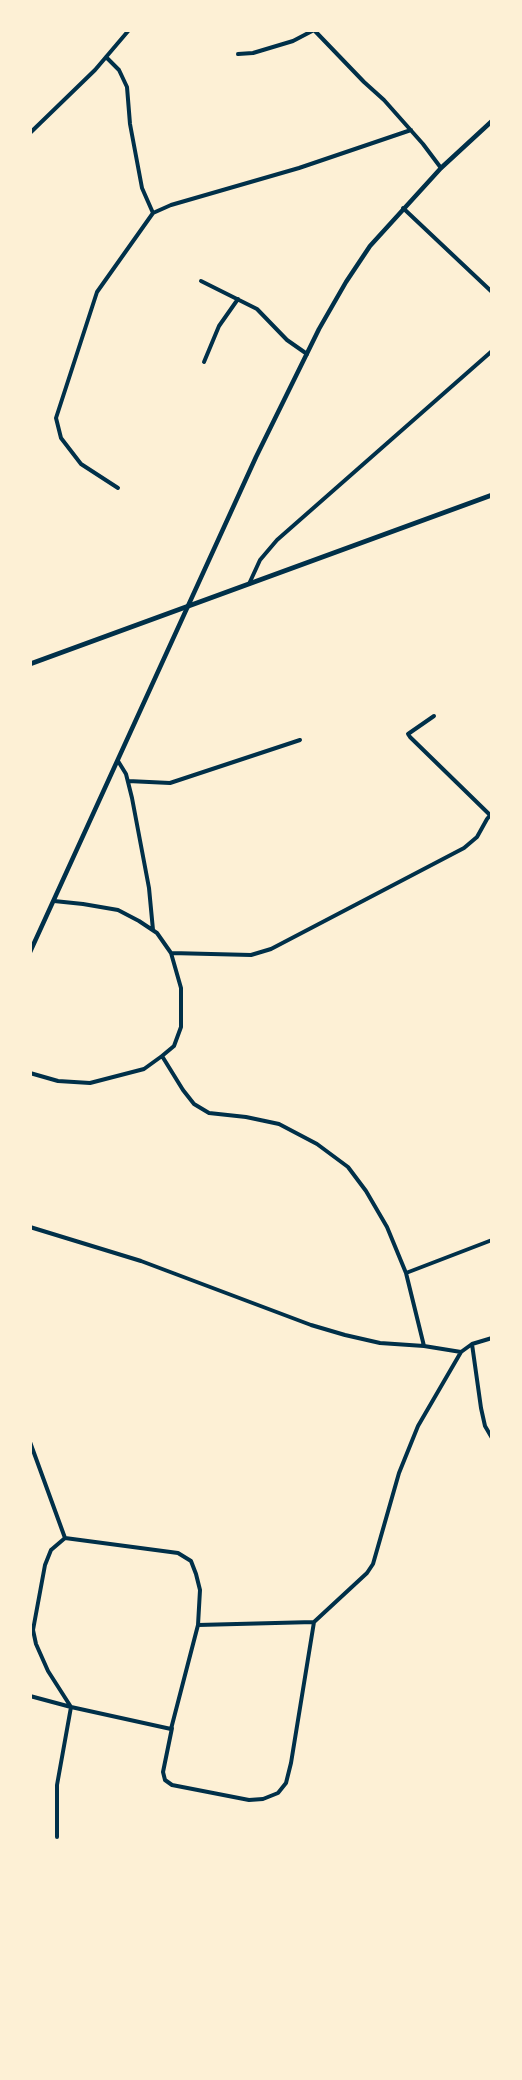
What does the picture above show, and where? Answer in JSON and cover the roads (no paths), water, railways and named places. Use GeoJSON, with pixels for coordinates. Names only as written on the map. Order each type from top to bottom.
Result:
{"type":"FeatureCollection","features":[{"type":"Feature","properties":{"kind":"main road"},"geometry":{"type":"LineString","coordinates":[[30,664],[492,495]]}},
{"type":"Feature","properties":{"kind":"street"},"geometry":{"type":"LineString","coordinates":[[30,132],[95,70],[129,30]]}},
{"type":"Feature","properties":{"kind":"street"},"geometry":{"type":"LineString","coordinates":[[237,54],[293,42],[314,30],[384,100],[441,168]]}},
{"type":"Feature","properties":{"kind":"street"},"geometry":{"type":"LineString","coordinates":[[106,57],[119,70],[127,87],[130,124],[142,188],[153,213]]}},
{"type":"Feature","properties":{"kind":"street"},"geometry":{"type":"LineString","coordinates":[[30,952],[256,458],[307,354],[346,282],[370,246],[404,208],[441,168],[492,121]]}},
{"type":"Feature","properties":{"kind":"street"},"geometry":{"type":"LineString","coordinates":[[118,488],[81,464],[61,438],[56,418],[97,292],[153,213],[171,205],[299,168],[411,130]]}},
{"type":"Feature","properties":{"kind":"street"},"geometry":{"type":"LineString","coordinates":[[404,208],[492,292]]}},
{"type":"Feature","properties":{"kind":"street"},"geometry":{"type":"LineString","coordinates":[[201,281],[257,309],[287,340],[307,354]]}},
{"type":"Feature","properties":{"kind":"street"},"geometry":{"type":"LineString","coordinates":[[204,362],[219,326],[238,299]]}},
{"type":"Feature","properties":{"kind":"street"},"geometry":{"type":"LineString","coordinates":[[249,585],[260,560],[277,540],[492,351]]}},
{"type":"Feature","properties":{"kind":"street"},"geometry":{"type":"LineString","coordinates":[[171,953],[251,954],[271,950],[464,848],[477,837],[491,814],[408,734],[434,716]]}},
{"type":"Feature","properties":{"kind":"street"},"geometry":{"type":"LineString","coordinates":[[128,781],[170,783],[300,740]]}},
{"type":"Feature","properties":{"kind":"street"},"geometry":{"type":"LineString","coordinates":[[118,761],[128,781],[149,888],[153,930]]}},
{"type":"Feature","properties":{"kind":"street"},"geometry":{"type":"LineString","coordinates":[[30,1073],[58,1081],[90,1083],[144,1069],[174,1046],[181,1027],[180,988],[175,961],[153,930],[118,910],[54,901]]}},
{"type":"Feature","properties":{"kind":"street"},"geometry":{"type":"LineString","coordinates":[[162,1056],[194,1104],[209,1113],[246,1117],[279,1125],[317,1144],[348,1167],[366,1191],[387,1227],[406,1273],[424,1346]]}},
{"type":"Feature","properties":{"kind":"street"},"geometry":{"type":"LineString","coordinates":[[30,1227],[141,1261],[334,1332],[380,1343],[424,1346],[461,1352]]}},
{"type":"Feature","properties":{"kind":"street"},"geometry":{"type":"LineString","coordinates":[[406,1273],[492,1240]]}},
{"type":"Feature","properties":{"kind":"street"},"geometry":{"type":"LineString","coordinates":[[65,1538],[178,1553],[191,1561],[200,1590],[198,1624],[173,1724],[163,1772],[165,1780],[172,1785],[249,1800],[263,1799],[278,1793],[286,1783],[291,1762],[314,1622],[368,1573],[373,1564],[399,1473],[418,1426],[461,1352],[472,1344],[492,1338]]}},
{"type":"Feature","properties":{"kind":"street"},"geometry":{"type":"LineString","coordinates":[[472,1344],[481,1408],[485,1426],[492,1438]]}},
{"type":"Feature","properties":{"kind":"street"},"geometry":{"type":"LineString","coordinates":[[30,1442],[65,1538]]}},
{"type":"Feature","properties":{"kind":"street"},"geometry":{"type":"LineString","coordinates":[[57,1836],[57,1785],[71,1707],[48,1671],[36,1644],[33,1630],[45,1565],[51,1551],[65,1538]]}},
{"type":"Feature","properties":{"kind":"street"},"geometry":{"type":"LineString","coordinates":[[198,1624],[314,1622]]}},
{"type":"Feature","properties":{"kind":"street"},"geometry":{"type":"LineString","coordinates":[[30,1696],[171,1729],[173,1724]]}}]}
